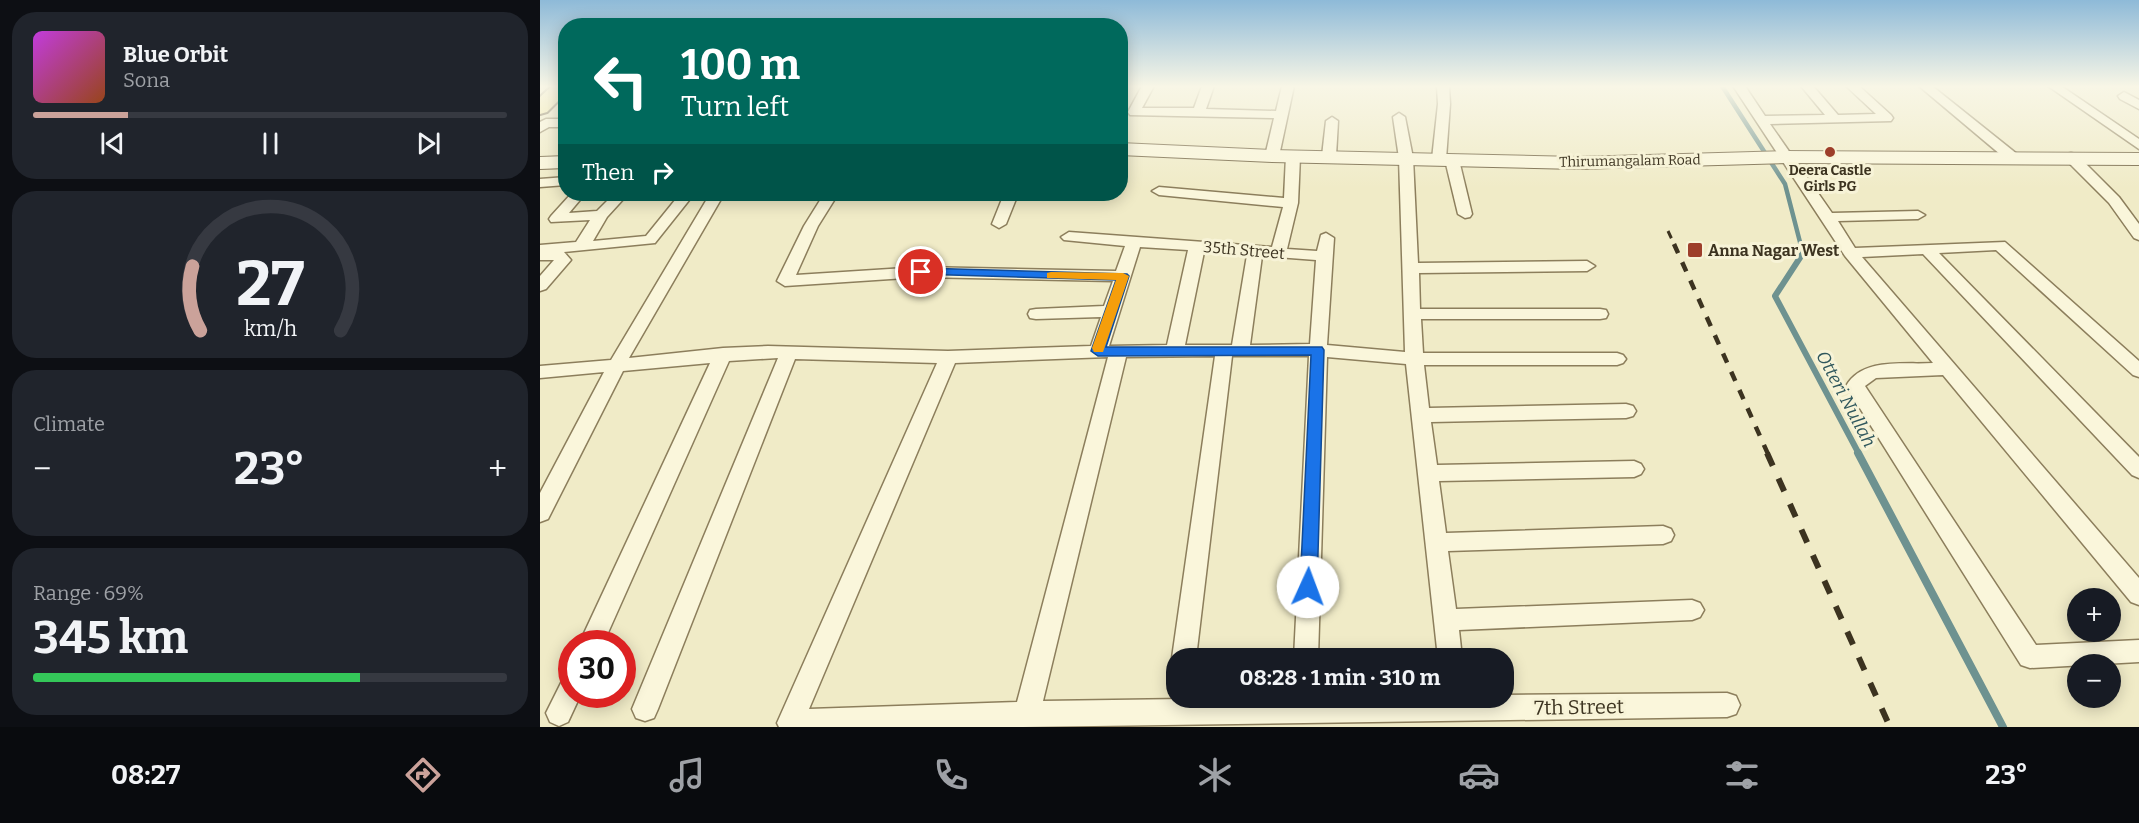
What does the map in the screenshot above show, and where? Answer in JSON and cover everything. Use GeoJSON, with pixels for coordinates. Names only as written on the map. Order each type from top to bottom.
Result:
{"type":"FeatureCollection","features":[{"type":"Feature","properties":{"kind":"street"},"geometry":{"type":"LineString","coordinates":[[1272,156],[1280,120]]}},
{"type":"Feature","properties":{"kind":"street"},"geometry":{"type":"LineString","coordinates":[[1399,120],[1406,158],[1414,359],[1449,648]]}},
{"type":"Feature","properties":{"kind":"street"},"geometry":{"type":"LineString","coordinates":[[1445,120],[1446,160],[1465,214]]}},
{"type":"Feature","properties":{"kind":"street"},"geometry":{"type":"LineString","coordinates":[[1761,120],[1850,253],[2139,595]]}},
{"type":"Feature","properties":{"kind":"street"},"geometry":{"type":"LineString","coordinates":[[1967,120],[2012,157]]}},
{"type":"Feature","properties":{"kind":"street"},"geometry":{"type":"LineString","coordinates":[[2103,120],[2139,145]]}},
{"type":"Feature","properties":{"kind":"street"},"geometry":{"type":"LineString","coordinates":[[1329,156],[1332,121]]}},
{"type":"Feature","properties":{"kind":"street"},"geometry":{"type":"LineString","coordinates":[[540,128],[546,123],[558,123]]}},
{"type":"Feature","properties":{"kind":"street","name":"Thirumangalam Road"},"geometry":{"type":"LineString","coordinates":[[1128,149],[1272,156],[1577,163],[1785,157],[2139,159]]}},
{"type":"Feature","properties":{"kind":"street"},"geometry":{"type":"LineString","coordinates":[[1278,253],[1291,203],[1293,156]]}},
{"type":"Feature","properties":{"kind":"street"},"geometry":{"type":"LineString","coordinates":[[2071,157],[2114,200],[2139,235]]}},
{"type":"Feature","properties":{"kind":"street"},"geometry":{"type":"LineString","coordinates":[[540,183],[558,182]]}},
{"type":"Feature","properties":{"kind":"street"},"geometry":{"type":"LineString","coordinates":[[1159,191],[1291,203]]}},
{"type":"Feature","properties":{"kind":"street"},"geometry":{"type":"LineString","coordinates":[[556,219],[572,201]]}},
{"type":"Feature","properties":{"kind":"street"},"geometry":{"type":"LineString","coordinates":[[581,247],[602,215],[615,201]]}},
{"type":"Feature","properties":{"kind":"street"},"geometry":{"type":"LineString","coordinates":[[540,250],[650,240],[682,201]]}},
{"type":"Feature","properties":{"kind":"street"},"geometry":{"type":"LineString","coordinates":[[540,513],[617,364],[713,201]]}},
{"type":"Feature","properties":{"kind":"street"},"geometry":{"type":"LineString","coordinates":[[827,201],[811,226],[785,281],[921,272],[1123,276]]}},
{"type":"Feature","properties":{"kind":"street"},"geometry":{"type":"LineString","coordinates":[[999,224],[1008,201]]}},
{"type":"Feature","properties":{"kind":"street"},"geometry":{"type":"LineString","coordinates":[[540,220],[602,215]]}},
{"type":"Feature","properties":{"kind":"street"},"geometry":{"type":"LineString","coordinates":[[1828,217],[1918,215]]}},
{"type":"Feature","properties":{"kind":"street","name":"35th Street"},"geometry":{"type":"LineString","coordinates":[[1069,237],[1324,256]]}},
{"type":"Feature","properties":{"kind":"street"},"geometry":{"type":"LineString","coordinates":[[1306,648],[1318,350],[1326,238]]}},
{"type":"Feature","properties":{"kind":"street"},"geometry":{"type":"LineString","coordinates":[[1028,714],[1108,351],[1112,311],[1134,241]]}},
{"type":"Feature","properties":{"kind":"street"},"geometry":{"type":"LineString","coordinates":[[1850,253],[2000,245],[2139,371]]}},
{"type":"Feature","properties":{"kind":"street"},"geometry":{"type":"LineString","coordinates":[[1175,350],[1197,246]]}},
{"type":"Feature","properties":{"kind":"street"},"geometry":{"type":"LineString","coordinates":[[1926,248],[2139,470]]}},
{"type":"Feature","properties":{"kind":"street"},"geometry":{"type":"LineString","coordinates":[[1186,648],[1232,351],[1255,251]]}},
{"type":"Feature","properties":{"kind":"street"},"geometry":{"type":"LineString","coordinates":[[540,256],[558,255],[563,260],[540,286]]}},
{"type":"Feature","properties":{"kind":"street"},"geometry":{"type":"LineString","coordinates":[[1411,268],[1587,266]]}},
{"type":"Feature","properties":{"kind":"street"},"geometry":{"type":"LineString","coordinates":[[1036,314],[1112,311]]}},
{"type":"Feature","properties":{"kind":"street"},"geometry":{"type":"LineString","coordinates":[[1412,314],[1600,314]]}},
{"type":"Feature","properties":{"kind":"street"},"geometry":{"type":"LineString","coordinates":[[540,372],[723,354],[789,352],[948,357],[1108,351],[1318,350],[1414,359],[1617,359]]}},
{"type":"Feature","properties":{"kind":"street"},"geometry":{"type":"LineString","coordinates":[[645,709],[789,352]]}},
{"type":"Feature","properties":{"kind":"street"},"geometry":{"type":"LineString","coordinates":[[597,630],[723,354]]}},
{"type":"Feature","properties":{"kind":"street","name":"7th Street"},"geometry":{"type":"LineString","coordinates":[[948,357],[790,723],[926,722],[1028,714],[1082,720],[1166,707]]}},
{"type":"Feature","properties":{"kind":"street"},"geometry":{"type":"LineString","coordinates":[[1946,369],[1872,372],[1862,377],[1856,386],[2030,657],[2139,651]]}},
{"type":"Feature","properties":{"kind":"street"},"geometry":{"type":"LineString","coordinates":[[1422,415],[1626,411]]}},
{"type":"Feature","properties":{"kind":"street"},"geometry":{"type":"LineString","coordinates":[[1429,473],[1634,469]]}},
{"type":"Feature","properties":{"kind":"street"},"geometry":{"type":"LineString","coordinates":[[1436,542],[1664,535]]}},
{"type":"Feature","properties":{"kind":"street"},"geometry":{"type":"LineString","coordinates":[[1445,620],[1692,610]]}},
{"type":"Feature","properties":{"kind":"street","name":"7th Street"},"geometry":{"type":"LineString","coordinates":[[1514,703],[1727,705]]}},
{"type":"Feature","properties":{"kind":"street"},"geometry":{"type":"LineString","coordinates":[[559,714],[562,708]]}},
{"type":"Feature","properties":{"kind":"street","name":"7th Street"},"geometry":{"type":"LineString","coordinates":[[1240,708],[1303,711],[1360,708]]}},
{"type":"Feature","properties":{"kind":"waterway","name":"Otteri Nullah"},"geometry":{"type":"LineString","coordinates":[[1744,120],[1785,184],[1801,246]]}},
{"type":"Feature","properties":{"kind":"waterway","name":"Otteri Nullah"},"geometry":{"type":"LineString","coordinates":[[1801,244],[1803,253],[1775,296],[1859,454]]}},
{"type":"Feature","properties":{"kind":"waterway","name":"Otteri Nullah"},"geometry":{"type":"LineString","coordinates":[[1858,453],[2003,727]]}},
{"type":"Feature","properties":{"kind":"railway"},"geometry":{"type":"LineString","coordinates":[[1668,231],[1675,246]]}},
{"type":"Feature","properties":{"kind":"railway"},"geometry":{"type":"LineString","coordinates":[[1674,244],[1768,454]]}},
{"type":"Feature","properties":{"kind":"railway"},"geometry":{"type":"LineString","coordinates":[[1767,453],[1890,727]]}},
{"type":"Feature","properties":{"kind":"slow traffic"},"geometry":{"type":"LineString","coordinates":[[1051,276],[1123,276],[1099,348]]}},
{"type":"Feature","properties":{"kind":"place","name":"Deera Castle Girls PG"},"geometry":{"type":"Point","coordinates":[1830,152]}},
{"type":"Feature","properties":{"kind":"place","name":"Anna Nagar West"},"geometry":{"type":"Point","coordinates":[1695,250]}},
{"type":"Feature","properties":{"kind":"route"},"geometry":{"type":"LineString","coordinates":[[921,272],[1123,276],[1098,351],[1318,350],[1308,587]]}}]}
